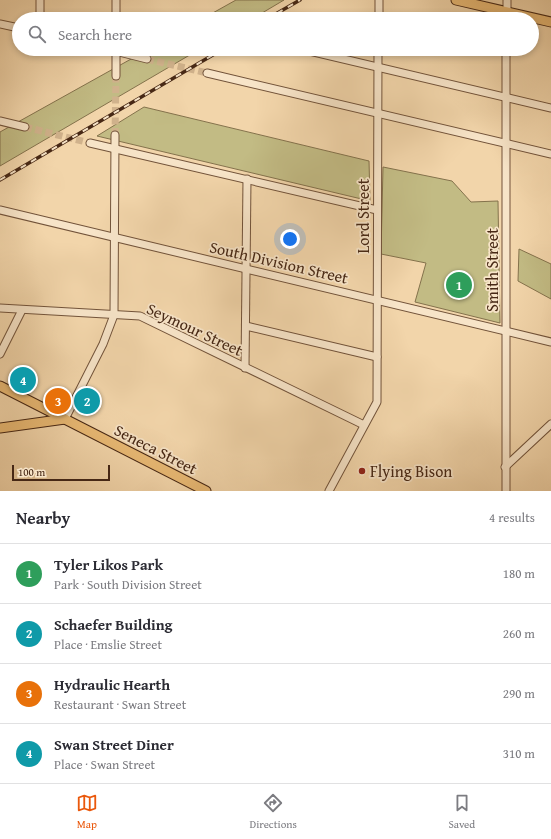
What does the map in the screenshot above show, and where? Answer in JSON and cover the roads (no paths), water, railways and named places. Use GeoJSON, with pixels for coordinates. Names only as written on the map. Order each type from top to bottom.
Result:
{"type":"FeatureCollection","features":[{"type":"Feature","properties":{"kind":"main road"},"geometry":{"type":"LineString","coordinates":[[456,0],[497,12]]}},
{"type":"Feature","properties":{"kind":"main road"},"geometry":{"type":"LineString","coordinates":[[539,20],[551,22]]}},
{"type":"Feature","properties":{"kind":"main road","name":"Seneca Street"},"geometry":{"type":"LineString","coordinates":[[0,386],[201,490]]}},
{"type":"Feature","properties":{"kind":"main road"},"geometry":{"type":"LineString","coordinates":[[0,428],[65,419]]}},
{"type":"Feature","properties":{"kind":"street"},"geometry":{"type":"LineString","coordinates":[[40,0],[40,12]]}},
{"type":"Feature","properties":{"kind":"street"},"geometry":{"type":"LineString","coordinates":[[116,0],[116,12]]}},
{"type":"Feature","properties":{"kind":"street"},"geometry":{"type":"LineString","coordinates":[[378,12],[379,0]]}},
{"type":"Feature","properties":{"kind":"street"},"geometry":{"type":"LineString","coordinates":[[507,0],[507,12]]}},
{"type":"Feature","properties":{"kind":"street"},"geometry":{"type":"LineString","coordinates":[[0,24],[12,27]]}},
{"type":"Feature","properties":{"kind":"street"},"geometry":{"type":"LineString","coordinates":[[116,56],[116,76]]}},
{"type":"Feature","properties":{"kind":"street"},"geometry":{"type":"LineString","coordinates":[[137,56],[147,59]]}},
{"type":"Feature","properties":{"kind":"street"},"geometry":{"type":"LineString","coordinates":[[331,56],[551,108]]}},
{"type":"Feature","properties":{"kind":"street","name":"Lord Street"},"geometry":{"type":"LineString","coordinates":[[329,491],[377,402],[378,56]]}},
{"type":"Feature","properties":{"kind":"street","name":"Smith Street"},"geometry":{"type":"LineString","coordinates":[[506,56],[506,491]]}},
{"type":"Feature","properties":{"kind":"street"},"geometry":{"type":"LineString","coordinates":[[207,73],[551,154]]}},
{"type":"Feature","properties":{"kind":"street"},"geometry":{"type":"LineString","coordinates":[[0,121],[25,127]]}},
{"type":"Feature","properties":{"kind":"street"},"geometry":{"type":"LineString","coordinates":[[65,419],[103,344],[114,314],[115,135]]}},
{"type":"Feature","properties":{"kind":"street"},"geometry":{"type":"LineString","coordinates":[[90,143],[377,210]]}},
{"type":"Feature","properties":{"kind":"street"},"geometry":{"type":"LineString","coordinates":[[245,368],[247,179]]}},
{"type":"Feature","properties":{"kind":"street","name":"South Division Street"},"geometry":{"type":"LineString","coordinates":[[0,210],[378,299],[551,342]]}},
{"type":"Feature","properties":{"kind":"street","name":"Seymour Street"},"geometry":{"type":"LineString","coordinates":[[0,308],[140,316],[364,425]]}},
{"type":"Feature","properties":{"kind":"street"},"geometry":{"type":"LineString","coordinates":[[0,354],[22,310]]}},
{"type":"Feature","properties":{"kind":"street"},"geometry":{"type":"LineString","coordinates":[[246,326],[377,357]]}},
{"type":"Feature","properties":{"kind":"street"},"geometry":{"type":"LineString","coordinates":[[505,467],[551,424]]}},
{"type":"Feature","properties":{"kind":"tunnel"},"geometry":{"type":"LineString","coordinates":[[147,59],[207,73]]}},
{"type":"Feature","properties":{"kind":"tunnel"},"geometry":{"type":"LineString","coordinates":[[115,135],[116,76]]}},
{"type":"Feature","properties":{"kind":"tunnel"},"geometry":{"type":"LineString","coordinates":[[25,127],[90,143]]}},
{"type":"Feature","properties":{"kind":"railway"},"geometry":{"type":"LineString","coordinates":[[279,12],[300,0]]}},
{"type":"Feature","properties":{"kind":"railway"},"geometry":{"type":"LineString","coordinates":[[0,180],[211,56]]}},
{"type":"Feature","properties":{"kind":"place","name":"Tyler Likos Park"},"geometry":{"type":"Point","coordinates":[459,285]}},
{"type":"Feature","properties":{"kind":"place","name":"Swan Street Diner"},"geometry":{"type":"Point","coordinates":[23,380]}},
{"type":"Feature","properties":{"kind":"place","name":"Hydraulic Hearth"},"geometry":{"type":"Point","coordinates":[58,401]}},
{"type":"Feature","properties":{"kind":"place","name":"Schaefer Building"},"geometry":{"type":"Point","coordinates":[87,401]}},
{"type":"Feature","properties":{"kind":"place","name":"Flying Bison"},"geometry":{"type":"Point","coordinates":[362,471]}}]}
